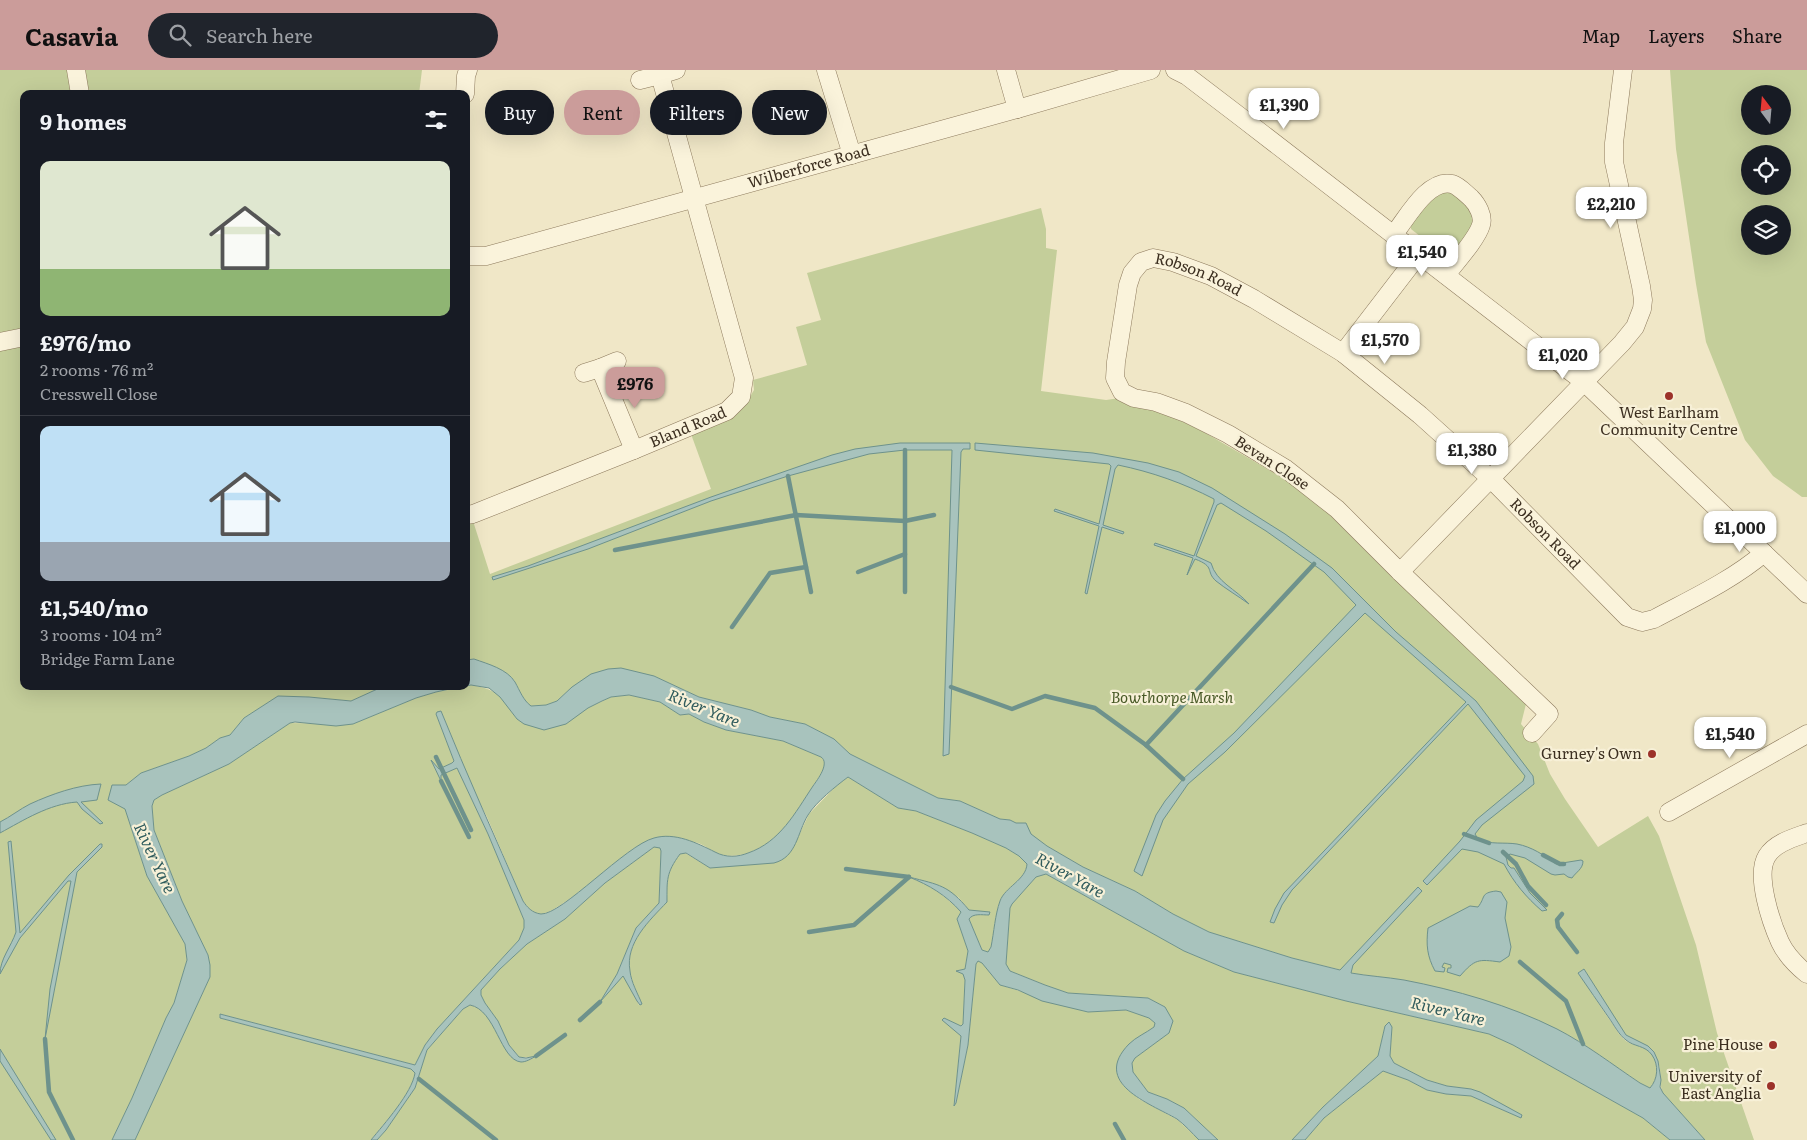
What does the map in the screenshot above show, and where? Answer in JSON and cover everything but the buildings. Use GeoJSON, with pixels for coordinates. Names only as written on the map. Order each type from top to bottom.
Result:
{"type":"FeatureCollection","features":[{"type":"Feature","properties":{"kind":"street"},"geometry":{"type":"LineString","coordinates":[[76,70],[79,90]]}},
{"type":"Feature","properties":{"kind":"street"},"geometry":{"type":"LineString","coordinates":[[465,90],[468,70]]}},
{"type":"Feature","properties":{"kind":"street"},"geometry":{"type":"LineString","coordinates":[[826,70],[852,155]]}},
{"type":"Feature","properties":{"kind":"street"},"geometry":{"type":"LineString","coordinates":[[1006,70],[1017,109]]}},
{"type":"Feature","properties":{"kind":"street","name":"Wilberforce Road"},"geometry":{"type":"LineString","coordinates":[[470,256],[486,256],[695,199],[1151,70]]}},
{"type":"Feature","properties":{"kind":"street"},"geometry":{"type":"LineString","coordinates":[[1175,70],[1187,76],[1584,382],[1807,594]]}},
{"type":"Feature","properties":{"kind":"street"},"geometry":{"type":"LineString","coordinates":[[1400,572],[1622,343],[1635,327],[1642,308],[1641,286],[1614,162],[1614,143],[1623,70]]}},
{"type":"Feature","properties":{"kind":"street"},"geometry":{"type":"LineString","coordinates":[[640,80],[668,73]]}},
{"type":"Feature","properties":{"kind":"street","name":"Bland Road"},"geometry":{"type":"LineString","coordinates":[[470,514],[727,411],[741,396],[744,378],[695,199],[668,73]]}},
{"type":"Feature","properties":{"kind":"street"},"geometry":{"type":"LineString","coordinates":[[1394,234],[1424,195],[1437,185],[1451,184],[1462,190],[1474,201],[1481,213],[1481,224],[1446,275]]}},
{"type":"Feature","properties":{"kind":"street"},"geometry":{"type":"LineString","coordinates":[[1343,353],[1419,254]]}},
{"type":"Feature","properties":{"kind":"street","name":"Robson Road"},"geometry":{"type":"LineString","coordinates":[[1122,392],[1115,378],[1128,285],[1132,273],[1141,262],[1153,258],[1173,262],[1210,276],[1254,299],[1343,353],[1420,415],[1491,479],[1627,617],[1642,622],[1654,619],[1748,567],[1764,553]]}},
{"type":"Feature","properties":{"kind":"street"},"geometry":{"type":"LineString","coordinates":[[0,342],[20,338]]}},
{"type":"Feature","properties":{"kind":"street"},"geometry":{"type":"LineString","coordinates":[[616,361],[592,370],[634,450]]}},
{"type":"Feature","properties":{"kind":"street","name":"Bevan Close"},"geometry":{"type":"LineString","coordinates":[[1122,392],[1134,398],[1156,402],[1186,413],[1228,434],[1286,469],[1337,508],[1400,572],[1550,714],[1532,733]]}},
{"type":"Feature","properties":{"kind":"street"},"geometry":{"type":"LineString","coordinates":[[1669,812],[1807,734]]}},
{"type":"Feature","properties":{"kind":"street"},"geometry":{"type":"LineString","coordinates":[[1807,833],[1786,840],[1768,854],[1762,877],[1766,900],[1780,942],[1794,963],[1807,974]]}},
{"type":"Feature","properties":{"kind":"green space"},"geometry":{"type":"Polygon","coordinates":[[[0,70],[422,70],[420,90],[20,90],[20,690],[375,690],[351,701],[278,696],[244,718],[230,735],[220,738],[206,748],[189,756],[141,773],[126,785],[125,808],[147,876],[185,944],[187,960],[174,1003],[112,1140],[0,1140],[0,70]]]}},
{"type":"Feature","properties":{"kind":"green space"},"geometry":{"type":"Polygon","coordinates":[[[1670,70],[1807,70],[1807,497],[1802,497],[1773,476],[1745,440],[1706,342],[1676,149],[1670,70]]]}},
{"type":"Feature","properties":{"kind":"green space"},"geometry":{"type":"Polygon","coordinates":[[[1446,189],[1469,205],[1475,222],[1452,254],[1445,256],[1411,229],[1411,222],[1430,194],[1446,189]]]}},
{"type":"Feature","properties":{"kind":"green space","name":"Bowthorpe Marsh"},"geometry":{"type":"Polygon","coordinates":[[[1041,208],[1046,229],[1046,248],[1057,250],[1041,391],[1106,400],[1120,398],[1173,417],[1202,431],[1293,484],[1334,516],[1526,704],[1521,724],[1538,744],[1550,774],[1598,847],[1648,816],[1659,836],[1696,945],[1717,1033],[1754,1140],[1705,1140],[1663,1093],[1659,1064],[1653,1054],[1645,1047],[1625,1034],[1584,969],[1578,973],[1621,1036],[1629,1043],[1647,1049],[1653,1055],[1657,1072],[1650,1088],[1557,1029],[1460,994],[1404,980],[1350,973],[1353,966],[1346,964],[1341,970],[1292,958],[1209,932],[1173,914],[1135,891],[1083,867],[1047,846],[1010,820],[1000,819],[960,801],[938,798],[850,754],[834,739],[805,724],[770,717],[751,710],[699,697],[654,676],[572,687],[557,701],[546,705],[530,706],[525,701],[514,680],[474,659],[470,660],[470,521],[473,521],[490,574],[711,489],[691,434],[727,418],[742,407],[754,390],[753,380],[807,365],[796,327],[821,320],[807,273],[1041,208]]]}},
{"type":"Feature","properties":{"kind":"green space"},"geometry":{"type":"Polygon","coordinates":[[[470,685],[494,692],[517,719],[588,708],[611,697],[629,695],[660,702],[680,715],[689,714],[726,730],[783,741],[821,757],[824,767],[786,826],[769,842],[759,848],[748,853],[729,856],[718,854],[698,843],[660,843],[638,846],[569,899],[548,912],[541,914],[532,911],[523,901],[476,796],[441,711],[436,714],[454,761],[439,769],[432,762],[441,780],[441,775],[457,768],[488,834],[524,920],[524,928],[519,940],[437,1029],[425,1045],[415,1065],[220,1014],[220,1018],[411,1069],[415,1073],[409,1090],[371,1140],[135,1140],[210,977],[208,955],[182,901],[154,830],[152,806],[154,800],[229,764],[290,723],[353,724],[416,698],[446,690],[470,690],[470,685]]]}},
{"type":"Feature","properties":{"kind":"green space"},"geometry":{"type":"Polygon","coordinates":[[[848,777],[898,808],[916,811],[972,833],[1006,848],[1019,856],[1027,864],[1023,875],[1000,901],[991,947],[988,952],[982,950],[969,919],[975,915],[989,915],[969,910],[958,897],[913,878],[939,893],[961,912],[957,919],[968,951],[965,969],[957,971],[963,974],[965,980],[963,1024],[961,1026],[944,1019],[961,1036],[954,1105],[968,1045],[976,964],[978,961],[982,962],[1000,985],[1088,1012],[1126,1010],[1149,1018],[1155,1023],[1155,1027],[1130,1043],[1122,1084],[1139,1099],[1178,1120],[1199,1140],[377,1140],[415,1088],[427,1050],[463,1009],[470,1005],[486,1014],[505,1048],[518,1061],[533,1057],[519,1057],[509,1045],[498,1021],[480,995],[481,990],[527,944],[565,919],[605,883],[654,847],[660,847],[659,903],[636,928],[617,974],[602,999],[623,975],[639,1005],[641,1004],[639,996],[630,971],[631,951],[640,933],[667,902],[668,877],[672,866],[680,854],[685,853],[710,868],[792,850],[809,814],[836,786],[848,777]]]}},
{"type":"Feature","properties":{"kind":"green space"},"geometry":{"type":"Polygon","coordinates":[[[1046,874],[1184,951],[1234,972],[1346,1001],[1489,1034],[1513,1045],[1643,1118],[1670,1140],[1305,1140],[1324,1118],[1383,1071],[1408,1080],[1427,1090],[1471,1096],[1521,1118],[1471,1089],[1447,1086],[1427,1080],[1394,1063],[1390,1056],[1392,1027],[1385,1026],[1378,1056],[1323,1107],[1292,1140],[1218,1140],[1184,1108],[1148,1092],[1133,1072],[1132,1063],[1135,1058],[1169,1033],[1165,1007],[1148,998],[1068,993],[1010,971],[1006,964],[1010,908],[1036,877],[1046,874]]]}},
{"type":"Feature","properties":{"kind":"water"},"geometry":{"type":"Polygon","coordinates":[[[900,443],[970,443],[970,449],[963,449],[961,452],[949,754],[943,756],[952,450],[905,450],[869,454],[788,476],[711,501],[588,549],[493,580],[492,577],[528,566],[711,497],[832,455],[855,449],[900,443]]]}},
{"type":"Feature","properties":{"kind":"water"},"geometry":{"type":"Polygon","coordinates":[[[975,443],[1093,453],[1148,463],[1179,472],[1212,488],[1285,534],[1332,568],[1396,632],[1476,701],[1533,776],[1534,784],[1482,825],[1475,834],[1478,839],[1487,842],[1522,845],[1538,852],[1556,864],[1581,860],[1583,864],[1581,868],[1572,878],[1564,874],[1551,874],[1525,858],[1510,854],[1506,857],[1508,865],[1514,868],[1530,893],[1547,910],[1542,911],[1521,889],[1504,864],[1478,852],[1462,849],[1427,885],[1423,881],[1460,841],[1476,820],[1523,781],[1525,776],[1468,704],[1292,890],[1282,905],[1274,923],[1270,922],[1284,893],[1466,702],[1365,613],[1225,752],[1188,784],[1163,820],[1142,876],[1134,871],[1156,815],[1183,779],[1234,733],[1356,605],[1324,572],[1266,531],[1221,503],[1217,505],[1196,556],[1211,563],[1217,575],[1249,604],[1216,581],[1206,564],[1195,559],[1187,575],[1193,558],[1154,545],[1155,543],[1194,556],[1214,499],[1167,479],[1118,465],[1115,469],[1103,525],[1124,532],[1123,534],[1102,527],[1087,594],[1085,593],[1099,526],[1054,511],[1055,509],[1099,524],[1111,466],[1109,464],[975,450],[975,443]]]}},
{"type":"Feature","properties":{"kind":"water","name":"River Yare"},"geometry":{"type":"Polygon","coordinates":[[[474,659],[497,667],[512,677],[531,706],[546,705],[557,701],[572,687],[591,674],[608,669],[621,668],[654,676],[699,697],[751,710],[770,717],[805,724],[834,739],[850,754],[938,798],[960,801],[1000,819],[1016,823],[1026,823],[1031,834],[1047,846],[1083,867],[1135,891],[1173,914],[1209,932],[1292,958],[1340,970],[1418,887],[1422,891],[1353,965],[1351,973],[1404,980],[1443,988],[1482,999],[1539,1020],[1568,1035],[1650,1088],[1656,1076],[1657,1067],[1652,1055],[1646,1049],[1623,1038],[1619,1033],[1578,973],[1584,969],[1626,1035],[1648,1046],[1654,1052],[1658,1061],[1661,1080],[1660,1087],[1663,1093],[1705,1140],[1670,1140],[1643,1118],[1513,1045],[1489,1034],[1346,1001],[1234,972],[1184,951],[1046,874],[1036,877],[1010,908],[1006,964],[1010,971],[1068,993],[1148,998],[1165,1007],[1173,1021],[1169,1033],[1135,1058],[1132,1063],[1133,1072],[1148,1092],[1184,1108],[1218,1140],[1199,1140],[1177,1119],[1139,1099],[1120,1081],[1117,1070],[1119,1058],[1129,1044],[1154,1027],[1155,1023],[1149,1018],[1126,1010],[1088,1012],[1042,1001],[1018,990],[1000,985],[982,963],[978,961],[976,964],[968,1045],[954,1106],[961,1036],[942,1020],[944,1018],[961,1026],[963,1024],[965,980],[963,974],[956,971],[965,969],[968,951],[957,919],[961,912],[937,891],[909,877],[943,887],[955,895],[969,910],[990,912],[989,915],[975,915],[969,919],[982,950],[988,952],[991,947],[1000,901],[1023,875],[1027,864],[1019,856],[1006,848],[972,833],[916,811],[898,808],[848,777],[826,794],[808,815],[796,844],[782,860],[774,863],[710,868],[686,853],[680,854],[672,866],[668,877],[667,902],[640,933],[631,951],[629,961],[631,975],[642,1004],[640,1005],[623,976],[600,1002],[617,974],[636,928],[659,903],[660,848],[654,847],[605,883],[565,919],[527,944],[481,990],[485,1003],[498,1021],[509,1045],[519,1057],[536,1056],[523,1062],[514,1059],[502,1044],[486,1016],[479,1009],[470,1005],[463,1009],[427,1050],[415,1088],[386,1130],[377,1140],[371,1140],[409,1090],[415,1073],[411,1069],[220,1018],[220,1014],[415,1065],[425,1045],[437,1029],[519,940],[524,928],[524,920],[488,834],[457,768],[441,775],[441,781],[431,760],[439,769],[454,761],[436,714],[437,712],[441,711],[523,901],[532,911],[541,914],[564,904],[627,853],[654,838],[678,837],[728,856],[748,853],[759,848],[769,842],[786,826],[824,767],[821,757],[783,741],[726,730],[689,714],[680,715],[660,702],[629,695],[611,697],[602,701],[588,708],[566,724],[544,730],[524,724],[517,719],[500,697],[489,688],[470,685],[470,660],[474,659]]]}},
{"type":"Feature","properties":{"kind":"water","name":"River Yare"},"geometry":{"type":"Polygon","coordinates":[[[375,690],[445,690],[416,698],[353,724],[336,726],[290,723],[229,764],[154,800],[152,806],[154,830],[182,901],[208,955],[210,977],[135,1140],[112,1140],[174,1003],[187,960],[185,944],[147,876],[125,809],[108,800],[112,785],[126,785],[141,773],[206,748],[220,738],[230,735],[244,718],[278,696],[351,701],[375,690]]]}},
{"type":"Feature","properties":{"kind":"water"},"geometry":{"type":"Polygon","coordinates":[[[101,784],[97,800],[81,802],[103,823],[100,824],[82,809],[77,802],[47,809],[0,833],[0,822],[30,804],[65,791],[101,784]]]}},
{"type":"Feature","properties":{"kind":"water"},"geometry":{"type":"Polygon","coordinates":[[[11,841],[20,933],[69,875],[102,844],[102,847],[77,872],[45,1039],[50,989],[71,881],[68,881],[20,938],[0,974],[4,958],[16,932],[8,842],[11,841]]]}},
{"type":"Feature","properties":{"kind":"water"},"geometry":{"type":"Polygon","coordinates":[[[1496,891],[1501,892],[1507,902],[1505,918],[1511,947],[1509,956],[1500,962],[1482,961],[1473,963],[1460,976],[1447,972],[1451,965],[1444,963],[1442,967],[1445,968],[1444,972],[1435,971],[1428,950],[1428,928],[1470,906],[1478,907],[1485,894],[1496,891]]]}},
{"type":"Feature","properties":{"kind":"water"},"geometry":{"type":"Polygon","coordinates":[[[1389,1022],[1392,1027],[1390,1056],[1394,1063],[1427,1080],[1480,1092],[1522,1115],[1521,1118],[1471,1096],[1427,1090],[1408,1080],[1383,1071],[1324,1118],[1305,1140],[1292,1140],[1323,1107],[1378,1056],[1385,1026],[1389,1022]]]}},
{"type":"Feature","properties":{"kind":"water"},"geometry":{"type":"Polygon","coordinates":[[[0,1049],[56,1140],[51,1140],[0,1061],[0,1049]]]}},
{"type":"Feature","properties":{"kind":"waterway"},"geometry":{"type":"LineString","coordinates":[[905,450],[905,592]]}},
{"type":"Feature","properties":{"kind":"waterway"},"geometry":{"type":"LineString","coordinates":[[788,476],[811,592]]}},
{"type":"Feature","properties":{"kind":"waterway"},"geometry":{"type":"LineString","coordinates":[[615,550],[796,515],[905,521],[934,515]]}},
{"type":"Feature","properties":{"kind":"waterway"},"geometry":{"type":"LineString","coordinates":[[858,572],[905,554]]}},
{"type":"Feature","properties":{"kind":"waterway"},"geometry":{"type":"LineString","coordinates":[[1146,745],[1314,564]]}},
{"type":"Feature","properties":{"kind":"waterway"},"geometry":{"type":"LineString","coordinates":[[732,627],[770,573],[806,567]]}},
{"type":"Feature","properties":{"kind":"waterway"},"geometry":{"type":"LineString","coordinates":[[951,687],[1012,709],[1045,696],[1095,708],[1146,745],[1183,779]]}},
{"type":"Feature","properties":{"kind":"waterway"},"geometry":{"type":"LineString","coordinates":[[436,757],[471,830]]}},
{"type":"Feature","properties":{"kind":"waterway"},"geometry":{"type":"LineString","coordinates":[[441,781],[469,837]]}},
{"type":"Feature","properties":{"kind":"waterway"},"geometry":{"type":"LineString","coordinates":[[1464,834],[1489,843]]}},
{"type":"Feature","properties":{"kind":"waterway"},"geometry":{"type":"LineString","coordinates":[[1503,852],[1516,864],[1528,886],[1546,905]]}},
{"type":"Feature","properties":{"kind":"waterway"},"geometry":{"type":"LineString","coordinates":[[1543,855],[1560,864],[1564,864]]}},
{"type":"Feature","properties":{"kind":"waterway"},"geometry":{"type":"LineString","coordinates":[[846,869],[909,877]]}},
{"type":"Feature","properties":{"kind":"waterway"},"geometry":{"type":"LineString","coordinates":[[809,932],[854,925],[909,877]]}},
{"type":"Feature","properties":{"kind":"waterway"},"geometry":{"type":"LineString","coordinates":[[1562,914],[1557,920],[1558,927],[1577,952]]}},
{"type":"Feature","properties":{"kind":"waterway"},"geometry":{"type":"LineString","coordinates":[[1520,962],[1566,1001],[1583,1044]]}},
{"type":"Feature","properties":{"kind":"waterway"},"geometry":{"type":"LineString","coordinates":[[580,1020],[600,1002]]}},
{"type":"Feature","properties":{"kind":"waterway"},"geometry":{"type":"LineString","coordinates":[[536,1056],[565,1035]]}},
{"type":"Feature","properties":{"kind":"waterway"},"geometry":{"type":"LineString","coordinates":[[45,1039],[49,1092],[73,1140]]}},
{"type":"Feature","properties":{"kind":"waterway"},"geometry":{"type":"LineString","coordinates":[[419,1079],[496,1140]]}},
{"type":"Feature","properties":{"kind":"waterway"},"geometry":{"type":"LineString","coordinates":[[1115,1124],[1124,1140]]}},
{"type":"Feature","properties":{"kind":"place","name":"West Earlham Community Centre"},"geometry":{"type":"Point","coordinates":[1669,396]}},
{"type":"Feature","properties":{"kind":"place","name":"Gurney's Own"},"geometry":{"type":"Point","coordinates":[1652,754]}},
{"type":"Feature","properties":{"kind":"place","name":"Pine House"},"geometry":{"type":"Point","coordinates":[1773,1045]}},
{"type":"Feature","properties":{"kind":"place","name":"University of East Anglia"},"geometry":{"type":"Point","coordinates":[1771,1086]}}]}
